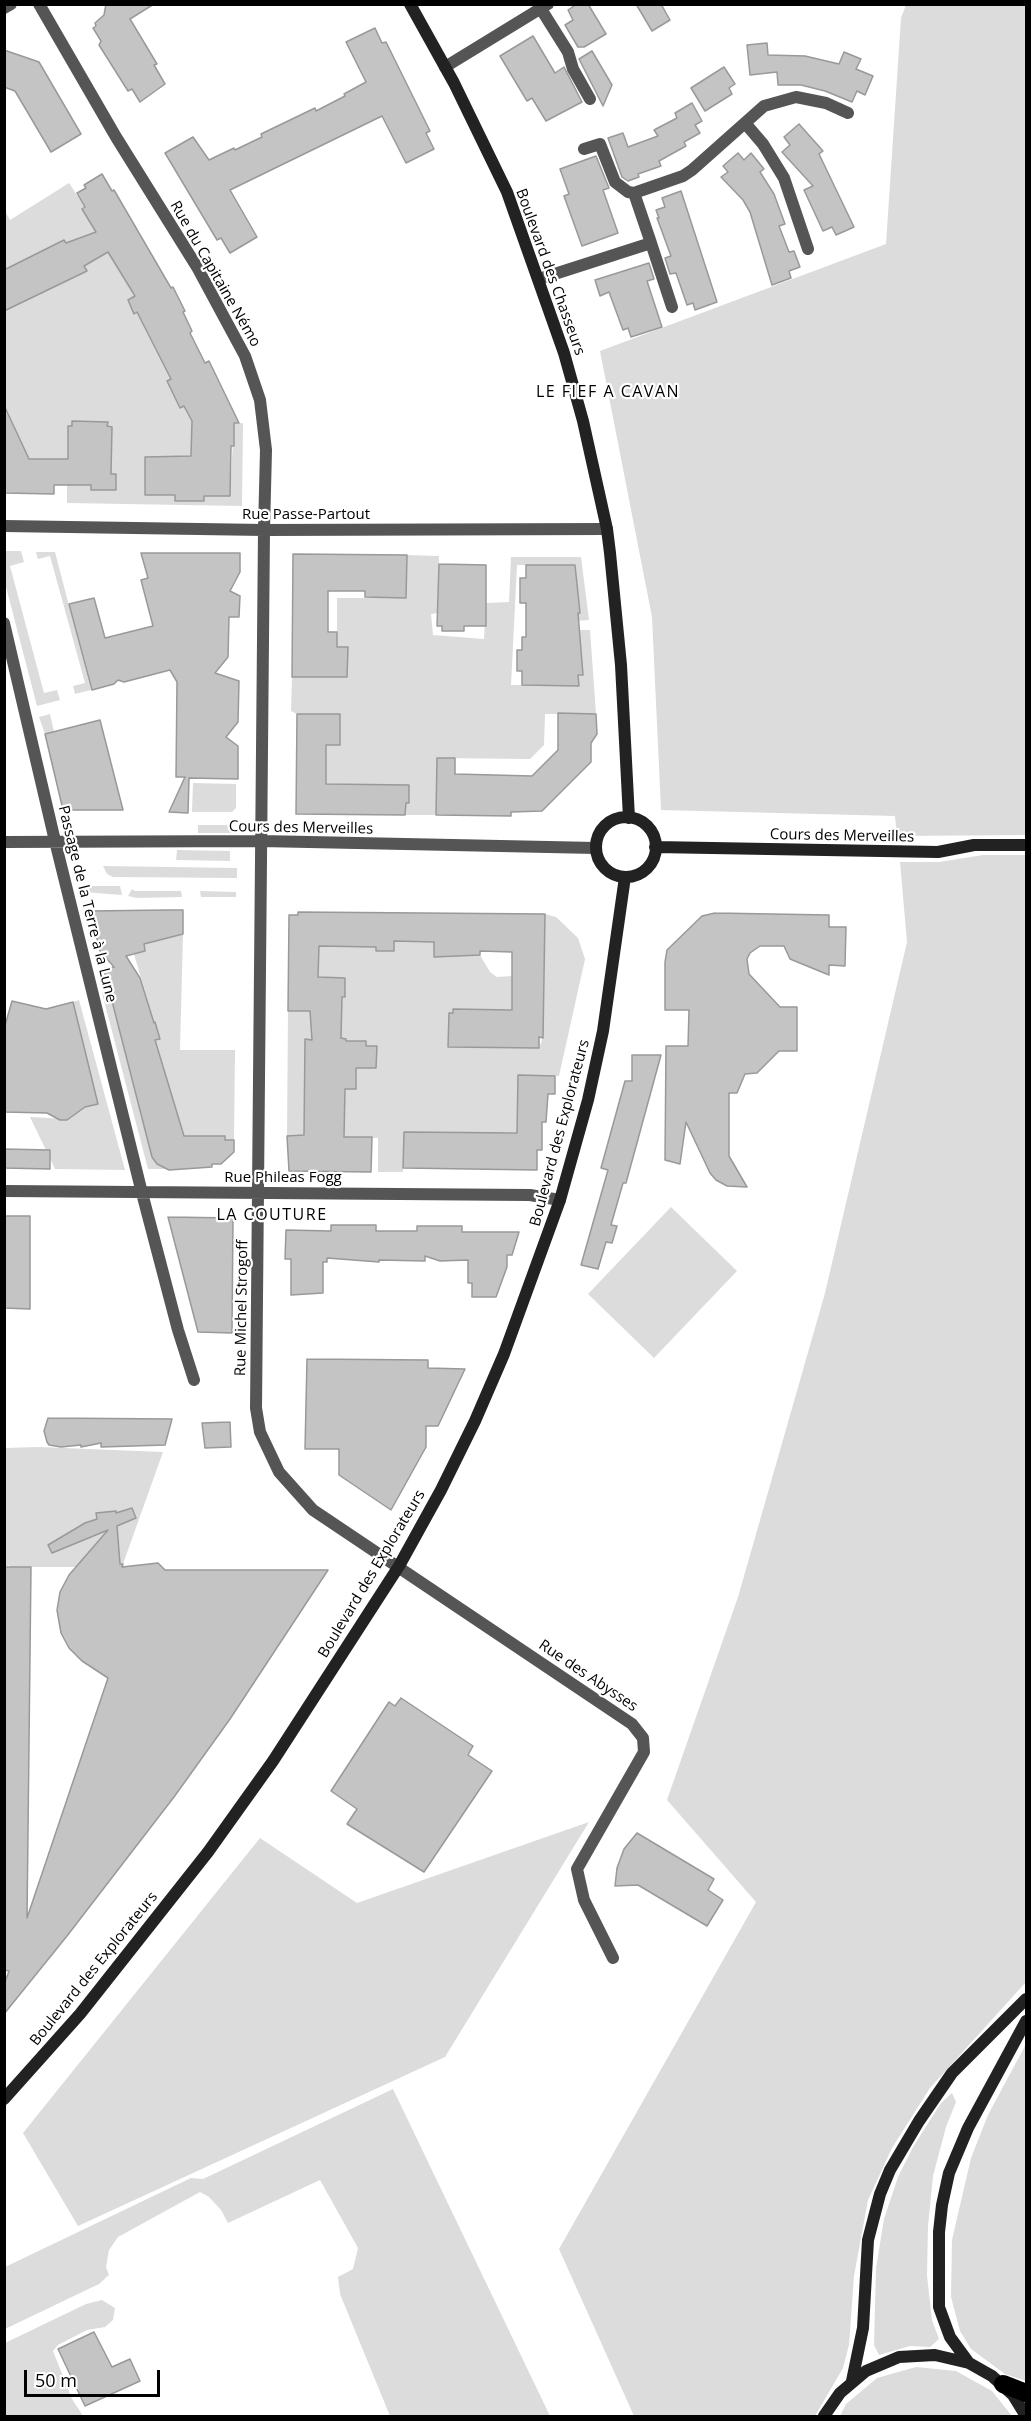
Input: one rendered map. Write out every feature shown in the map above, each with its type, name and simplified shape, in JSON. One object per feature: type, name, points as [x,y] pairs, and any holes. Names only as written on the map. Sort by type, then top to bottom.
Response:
[{"type":"highway","points":[[1003,2384],[1026,2392]]},
{"type":"street","points":[[4,8],[11,4]]},
{"type":"street","name":"Rue du Capitaine Némo","points":[[39,4],[110,127],[197,267],[245,356],[260,400],[266,450],[261,841]]},
{"type":"street","name":"Boulevard des Chasseurs","points":[[410,4],[445,67],[507,192],[564,353],[584,421],[607,529],[621,665],[628,818]]},
{"type":"street","points":[[445,67],[545,7],[568,52],[573,69],[590,99]]},
{"type":"street","points":[[584,149],[600,144],[615,182],[628,192],[634,193],[683,176],[764,106],[796,97],[826,103],[848,112]]},
{"type":"street","points":[[745,123],[764,144],[784,178],[808,249]]},
{"type":"street","points":[[634,193],[672,307]]},
{"type":"street","points":[[539,279],[651,243]]},
{"type":"street","name":"Rue Passe-Partout","points":[[4,526],[264,530],[607,529]]},
{"type":"street","name":"Passage de la Terre à la Lune","points":[[4,623],[55,841],[142,1192],[178,1330],[194,1380]]},
{"type":"street","points":[[628,818],[641,822],[649,829],[656,848],[648,867],[638,875],[626,877],[607,871],[599,860],[596,848],[597,840],[605,827],[614,820],[628,818]]},
{"type":"street","name":"Cours des Merveilles","points":[[4,842],[261,841],[596,848]]},
{"type":"street","name":"Rue Michel Strogoff","points":[[261,841],[256,1382],[256,1408],[260,1432],[271,1457],[287,1483],[299,1497],[324,1519],[399,1566]]},
{"type":"street","name":"Cours des Merveilles","points":[[656,848],[938,852],[974,845],[1026,845]]},
{"type":"street","name":"Boulevard des Explorateurs","points":[[4,2099],[80,2014],[207,1852],[273,1761],[399,1566],[441,1490],[475,1421],[520,1314],[560,1200],[588,1100],[603,1031],[626,877]]},
{"type":"street","name":"Rue Phileas Fogg","points":[[4,1191],[530,1195],[560,1200]]},
{"type":"street","name":"Rue des Abysses","points":[[399,1566],[632,1724],[643,1737],[644,1752],[577,1869],[584,1900],[614,1958]]},
{"type":"street","points":[[852,2381],[863,2328],[868,2240],[880,2194],[890,2170],[947,2080],[1026,1999]]},
{"type":"street","points":[[969,2363],[950,2337],[939,2307],[939,2232],[942,2205],[949,2173],[968,2128],[1026,2021]]},
{"type":"street","points":[[824,2416],[852,2381],[882,2363],[917,2355],[952,2357],[969,2363],[1003,2384],[1026,2416]]},
{"type":"shaded area","points":[[906,5],[1026,5],[1026,835],[897,836],[895,816],[661,810],[652,617],[600,351],[886,244],[901,18]]},
{"type":"shaded area","points":[[69,183],[85,207],[82,209],[96,232],[83,240],[66,243],[64,241],[5,270],[5,211],[10,220]]},
{"type":"shaded area","points":[[108,252],[135,296],[128,301],[134,313],[137,312],[192,421],[191,456],[145,457],[145,495],[230,496],[234,424],[243,423],[242,506],[67,503],[67,485],[91,485],[92,490],[116,490],[116,474],[111,474],[112,427],[107,426],[107,422],[72,426],[68,459],[29,459],[5,405],[4,311],[86,271],[84,265]]},
{"type":"shaded area","points":[[5,551],[21,551],[24,562],[10,566],[44,693],[57,690],[60,700],[37,706],[5,583]]},
{"type":"shaded area","points":[[36,552],[55,552],[91,690],[75,694],[73,686],[85,683],[50,556],[38,559]]},
{"type":"shaded area","points":[[407,555],[439,556],[438,613],[431,614],[433,635],[484,639],[486,603],[509,602],[511,557],[581,557],[589,620],[574,621],[573,613],[580,613],[575,566],[517,565],[511,685],[578,685],[578,675],[583,674],[580,638],[571,630],[590,630],[596,714],[545,714],[544,745],[530,759],[437,758],[436,815],[405,815],[406,803],[409,803],[408,785],[326,784],[326,745],[340,745],[340,714],[297,714],[291,711],[292,676],[347,677],[348,647],[337,647],[337,598],[406,598]]},
{"type":"shaded area","points":[[50,714],[54,732],[45,734],[39,717]]},
{"type":"shaded area","points":[[193,783],[236,784],[236,808],[232,812],[192,812]]},
{"type":"shaded area","points":[[198,825],[232,825],[232,833],[198,833]]},
{"type":"shaded area","points":[[177,850],[230,851],[230,861],[176,860]]},
{"type":"shaded area","points":[[983,855],[1026,855],[1026,1982],[930,2088],[892,2148],[868,2200],[854,2276],[849,2345],[843,2368],[815,2416],[634,2416],[559,2249],[756,1902],[667,1800],[738,1597],[825,1293],[907,942],[900,862],[939,862]]},
{"type":"shaded area","points":[[103,866],[237,868],[237,878],[113,877],[107,874]]},
{"type":"shaded area","points":[[81,886],[120,886],[122,895],[83,892]]},
{"type":"shaded area","points":[[132,889],[135,891],[181,891],[182,897],[137,898],[128,896]]},
{"type":"shaded area","points":[[200,891],[236,892],[236,897],[201,897]]},
{"type":"shaded area","points":[[408,913],[435,913],[434,956],[480,955],[490,972],[497,977],[512,976],[512,1009],[454,1009],[453,1013],[449,1013],[448,1046],[539,1048],[543,1037],[545,914],[556,917],[578,938],[585,959],[559,1076],[518,1075],[517,1132],[404,1132],[403,1172],[378,1172],[378,1138],[342,1137],[328,1113],[345,1113],[345,1089],[356,1089],[356,1068],[376,1068],[376,1046],[366,1046],[366,1041],[305,1040],[304,1135],[287,1136],[288,1011],[341,1011],[342,997],[318,977],[319,946],[376,944],[377,951],[394,951],[394,941],[407,941]]},
{"type":"shaded area","points":[[183,934],[180,1050],[235,1050],[234,1140],[225,1140],[225,1136],[180,1136],[155,1040],[154,1023],[134,954],[145,951],[144,944]]},
{"type":"shaded area","points":[[109,991],[152,1157],[157,1164],[167,1169],[148,1169],[102,993]]},
{"type":"shaded area","points":[[79,1000],[125,1170],[55,1169],[30,1117],[67,1119],[77,1017],[73,1002]]},
{"type":"shaded area","points":[[671,1207],[737,1271],[654,1358],[588,1294]]},
{"type":"shaded area","points":[[39,1447],[163,1452],[123,1564],[78,1565],[76,1567],[10,1567],[9,1565],[5,1567],[5,1448]]},
{"type":"shaded area","points":[[589,1822],[445,2057],[78,2226],[23,2133],[260,1838],[357,1903]]},
{"type":"shaded area","points":[[1026,2044],[1026,2381],[1005,2374],[971,2349],[960,2331],[951,2297],[952,2240],[971,2158],[988,2115]]},
{"type":"shaded area","points":[[393,2089],[550,2416],[390,2416],[340,2294],[338,2277],[353,2269],[358,2248],[320,2180],[228,2223],[221,2210],[209,2197],[200,2192],[118,2237],[109,2250],[106,2267],[109,2275],[99,2284],[5,2329],[5,2267],[191,2178],[203,2179]]},
{"type":"shaded area","points":[[952,2093],[956,2102],[946,2127],[933,2176],[928,2226],[927,2276],[932,2320],[939,2339],[930,2347],[910,2346],[879,2355],[874,2345],[876,2268],[884,2219],[898,2177],[913,2147],[941,2103]]},
{"type":"shaded area","points":[[102,2300],[115,2308],[113,2320],[105,2327],[87,2330],[58,2345],[53,2351],[72,2399],[83,2416],[5,2416],[5,2343],[86,2304]]},
{"type":"shaded area","points":[[916,2367],[956,2371],[992,2391],[1012,2416],[840,2416],[846,2404],[877,2378]]},
{"type":"building","points":[[106,4],[154,4],[130,19],[157,64],[154,65],[165,84],[140,102],[132,89],[128,91],[99,45],[101,41],[93,28],[104,15]]},
{"type":"building","points":[[577,4],[588,4],[606,34],[584,47],[578,47],[565,25],[573,20],[568,10]]},
{"type":"building","points":[[636,4],[661,4],[670,20],[652,31]]},
{"type":"building","points":[[375,28],[382,43],[386,42],[430,131],[426,133],[434,149],[406,163],[382,116],[230,190],[257,237],[230,253],[221,238],[217,240],[165,153],[193,137],[209,160],[234,148],[235,150],[262,137],[261,134],[345,96],[344,94],[366,82],[346,42]]},
{"type":"building","points":[[533,36],[555,73],[564,67],[582,102],[546,121],[532,98],[527,101],[500,56]]},
{"type":"building","points":[[767,43],[768,55],[805,56],[839,64],[844,52],[861,59],[856,69],[873,76],[865,95],[857,91],[852,102],[825,91],[801,85],[778,85],[777,72],[750,75],[747,45]]},
{"type":"building","points":[[4,50],[39,62],[81,134],[51,152],[15,91],[4,87]]},
{"type":"building","points":[[592,51],[612,85],[603,106],[579,59]]},
{"type":"building","points":[[724,67],[735,84],[729,88],[732,94],[705,111],[691,88]]},
{"type":"building","points":[[692,103],[702,121],[695,125],[700,133],[684,142],[686,146],[659,161],[661,166],[638,174],[639,177],[628,181],[622,177],[608,138],[623,133],[628,147],[658,136],[654,130],[677,118],[675,113]]},
{"type":"building","points":[[799,124],[823,151],[819,154],[854,227],[836,235],[832,227],[823,231],[804,190],[813,186],[782,152],[790,145],[784,137]]},
{"type":"building","points":[[738,153],[744,160],[751,153],[764,169],[760,172],[774,194],[785,224],[779,226],[789,252],[794,251],[800,267],[789,271],[791,278],[772,285],[750,212],[743,200],[721,177],[728,172],[723,166]]},
{"type":"building","points":[[596,156],[609,188],[603,190],[618,233],[582,246],[564,196],[569,194],[560,169]]},
{"type":"building","points":[[102,174],[112,191],[114,190],[171,288],[173,287],[185,311],[183,312],[192,331],[190,333],[205,363],[209,361],[239,423],[234,423],[234,446],[231,446],[230,496],[204,496],[204,501],[175,501],[175,495],[145,495],[145,457],[191,456],[192,421],[184,406],[180,408],[167,381],[171,379],[137,312],[134,314],[128,300],[135,296],[108,252],[84,266],[87,271],[4,311],[4,270],[64,240],[66,243],[96,232],[82,209],[85,207],[77,193],[86,188],[84,185]]},
{"type":"building","points":[[681,191],[717,302],[695,310],[693,303],[687,305],[676,273],[670,274],[665,258],[671,256],[656,210],[665,207],[662,198]]},
{"type":"building","points":[[649,263],[654,279],[647,281],[662,327],[631,337],[628,328],[623,330],[609,292],[600,296],[595,280]]},
{"type":"building","points":[[4,405],[29,459],[68,459],[68,426],[72,426],[72,421],[108,422],[107,426],[112,427],[111,474],[116,474],[116,490],[91,490],[91,485],[54,485],[54,494],[4,493]]},
{"type":"building","points":[[141,553],[240,553],[240,572],[230,591],[240,596],[239,617],[229,617],[228,657],[215,673],[239,681],[238,722],[226,737],[238,746],[238,779],[189,778],[188,813],[169,812],[185,777],[176,777],[177,682],[170,670],[124,682],[118,680],[114,684],[92,690],[69,604],[94,598],[105,638],[153,626],[141,580],[148,578]]},
{"type":"building","points":[[293,554],[407,555],[406,598],[365,597],[365,591],[328,591],[328,632],[337,632],[337,647],[348,647],[347,677],[292,677]]},
{"type":"building","points":[[439,564],[486,565],[486,626],[464,626],[464,631],[442,631],[442,626],[437,626]]},
{"type":"building","points":[[526,565],[575,565],[583,675],[578,675],[579,686],[522,685],[522,671],[517,671],[517,650],[522,650],[522,637],[526,637],[526,603],[520,603],[520,578],[526,578]]},
{"type":"building","points":[[558,713],[596,714],[597,734],[591,743],[591,762],[542,811],[511,812],[511,816],[436,815],[437,758],[455,758],[455,774],[532,776],[558,750]]},
{"type":"building","points":[[297,714],[340,714],[340,745],[326,745],[326,784],[409,785],[409,803],[406,803],[405,815],[296,814]]},
{"type":"building","points":[[100,720],[123,810],[63,810],[45,734]]},
{"type":"building","points":[[183,910],[183,934],[144,944],[145,951],[126,956],[140,978],[155,1022],[160,1039],[155,1040],[184,1136],[225,1136],[225,1140],[234,1140],[234,1152],[221,1164],[212,1164],[212,1167],[169,1170],[157,1164],[152,1157],[104,970],[114,967],[100,951],[90,911]]},
{"type":"building","points":[[298,912],[545,914],[543,1038],[539,1037],[539,1048],[448,1047],[449,1013],[453,1013],[453,1009],[512,1010],[512,952],[480,951],[480,955],[434,957],[434,942],[394,941],[394,951],[376,951],[376,947],[319,946],[318,977],[345,978],[341,1038],[346,1041],[366,1041],[366,1046],[377,1046],[376,1068],[356,1068],[356,1089],[345,1089],[344,1137],[372,1137],[371,1172],[289,1171],[287,1136],[304,1135],[305,1039],[312,1040],[310,1011],[288,1011],[289,915],[298,915]]},
{"type":"building","points":[[715,913],[829,915],[829,927],[846,927],[845,966],[829,965],[829,975],[790,959],[784,946],[760,946],[750,953],[747,959],[749,974],[780,1007],[797,1007],[797,1051],[779,1051],[757,1073],[745,1074],[737,1093],[729,1093],[729,1156],[747,1187],[727,1186],[716,1180],[710,1173],[686,1122],[680,1164],[665,1160],[666,1046],[688,1046],[689,1010],[665,1010],[667,950],[702,916]]},
{"type":"building","points":[[12,1001],[46,1009],[73,1002],[98,1104],[85,1107],[67,1120],[60,1120],[47,1113],[4,1112],[4,1029]]},
{"type":"building","points":[[632,1055],[661,1055],[626,1183],[623,1183],[611,1225],[617,1226],[612,1243],[606,1242],[598,1269],[581,1265],[608,1170],[601,1168],[625,1081],[632,1081]]},
{"type":"building","points":[[518,1075],[555,1076],[555,1094],[548,1094],[546,1122],[542,1122],[542,1150],[537,1150],[537,1170],[403,1168],[404,1132],[517,1133]]},
{"type":"building","points":[[4,1149],[50,1150],[50,1169],[4,1168]]},
{"type":"building","points":[[4,1216],[30,1216],[30,1309],[4,1308]]},
{"type":"building","points":[[168,1217],[233,1218],[232,1333],[198,1332]]},
{"type":"building","points":[[331,1225],[376,1225],[376,1231],[417,1231],[417,1226],[462,1226],[462,1232],[519,1232],[512,1255],[507,1255],[507,1267],[496,1297],[472,1297],[472,1283],[468,1283],[468,1260],[440,1261],[425,1256],[425,1261],[379,1260],[379,1262],[327,1258],[327,1262],[323,1262],[323,1293],[291,1295],[291,1259],[285,1259],[286,1230],[331,1231]]},
{"type":"building","points":[[307,1359],[428,1360],[428,1368],[465,1369],[438,1426],[426,1426],[426,1447],[391,1510],[339,1475],[339,1449],[305,1449]]},
{"type":"building","points":[[48,1418],[172,1419],[165,1445],[101,1447],[101,1443],[81,1447],[81,1445],[61,1447],[49,1445],[47,1442],[44,1431]]},
{"type":"building","points":[[230,1422],[231,1447],[205,1448],[202,1423]]},
{"type":"building","points":[[132,1508],[136,1518],[117,1526],[122,1567],[158,1563],[165,1570],[328,1570],[230,1719],[174,1797],[4,2014],[4,1985],[9,1971],[4,1970],[4,1567],[31,1567],[27,1918],[108,1678],[82,1661],[69,1648],[61,1633],[57,1610],[60,1592],[69,1575],[108,1530],[52,1553],[48,1545],[85,1523],[97,1519],[96,1513],[116,1511],[116,1513]]},
{"type":"building","points":[[401,1698],[473,1746],[468,1755],[492,1771],[424,1872],[347,1824],[357,1809],[331,1791],[389,1702],[395,1706]]},
{"type":"building","points":[[637,1833],[714,1879],[708,1890],[723,1900],[707,1926],[638,1885],[615,1886],[617,1868],[624,1849]]},
{"type":"building","points":[[94,2332],[112,2367],[130,2359],[140,2381],[85,2406],[58,2349]]},
{"type":"district","name":"LE FIEF A CAVAN","points":[[608,392]]},
{"type":"district","name":"LA COUTURE","points":[[272,1215]]}]
